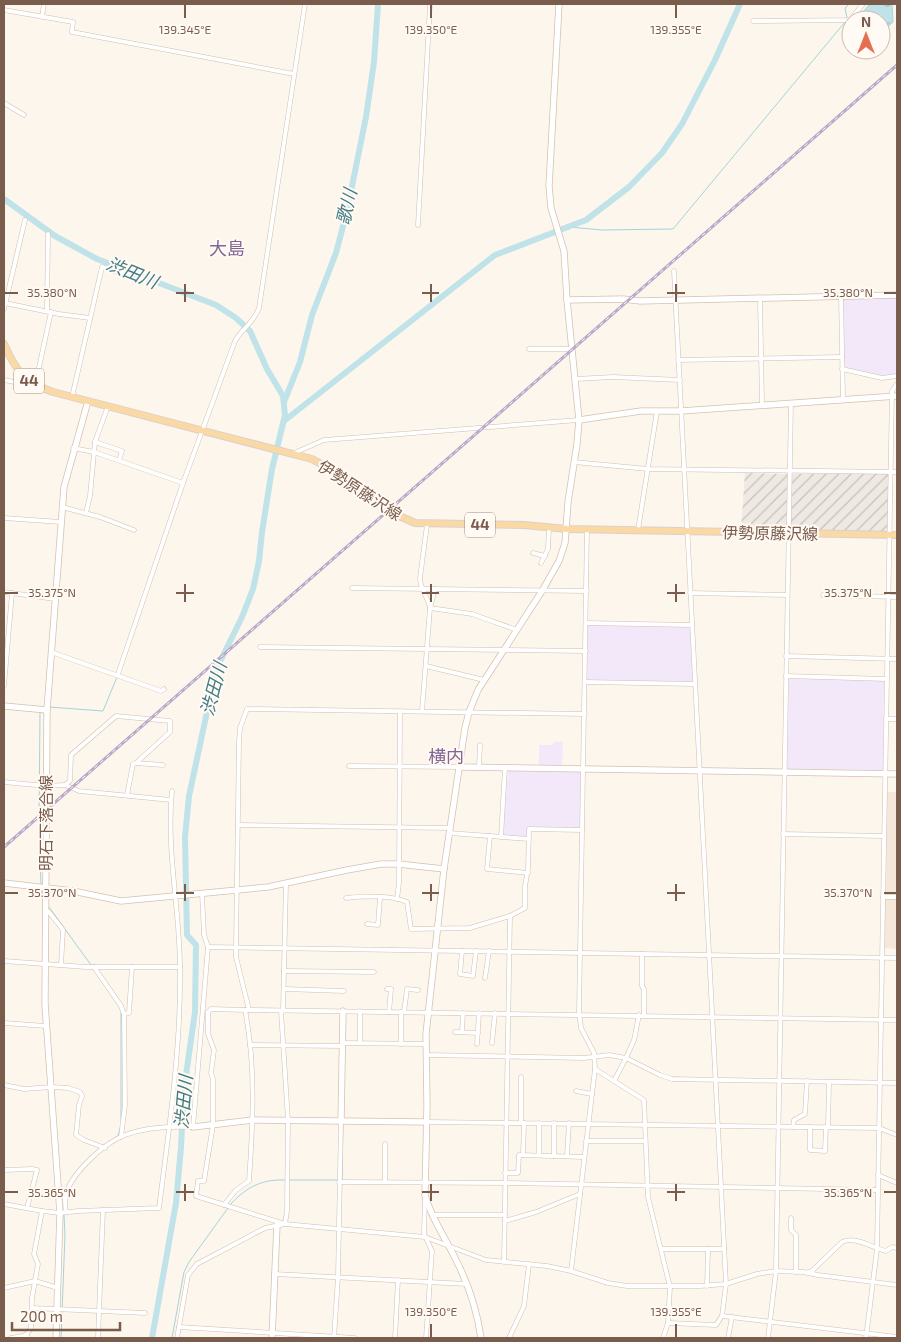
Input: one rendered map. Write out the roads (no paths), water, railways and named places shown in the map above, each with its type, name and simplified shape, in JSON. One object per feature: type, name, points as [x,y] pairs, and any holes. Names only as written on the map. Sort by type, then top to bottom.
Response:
[{"type":"main road","name":"44","points":[[4,344],[21,373],[35,386]]},
{"type":"main road","name":"伊勢原藤沢線","points":[[35,386],[312,459],[324,465],[403,519],[415,523],[503,524],[567,529],[687,532],[897,535]]},
{"type":"street","points":[[42,17],[44,4]]},
{"type":"street","points":[[118,674],[165,541],[183,483],[235,341],[240,331],[252,323],[259,308],[305,4]]},
{"type":"street","points":[[418,225],[430,4]]},
{"type":"street","points":[[426,1338],[432,1251],[424,1234],[427,1122],[426,1044],[444,869],[459,767],[469,712],[478,690],[542,591],[563,550],[579,420],[566,300],[564,250],[551,208],[549,186],[559,4]]},
{"type":"street","points":[[753,21],[850,20],[864,4]]},
{"type":"street","points":[[4,10],[73,22],[72,32],[294,74]]},
{"type":"street","points":[[4,103],[24,115]]},
{"type":"street","points":[[4,309],[25,220]]},
{"type":"street","points":[[4,380],[35,386],[49,312],[48,234]]},
{"type":"street","points":[[72,397],[102,267],[123,272]]},
{"type":"street","points":[[668,1323],[716,1325],[722,1316],[726,1284],[714,1016],[674,271]]},
{"type":"street","points":[[566,300],[897,295]]},
{"type":"street","points":[[841,296],[843,399]]},
{"type":"street","points":[[760,298],[762,405]]},
{"type":"street","points":[[5,302],[49,312],[90,318]]},
{"type":"street","points":[[529,349],[572,349]]},
{"type":"street","points":[[678,360],[842,357]]},
{"type":"street","points":[[842,369],[882,378],[897,376]]},
{"type":"street","points":[[575,380],[612,377],[680,380]]},
{"type":"street","points":[[867,1336],[876,1249],[883,958],[889,535],[895,396],[892,391],[897,384]]},
{"type":"street","points":[[292,454],[324,440],[579,420],[642,412],[895,396]]},
{"type":"street","name":"明石下落合線","points":[[56,1338],[60,1310],[58,1288],[63,1213],[46,1026],[46,911],[43,888],[47,710],[65,479],[88,400]]},
{"type":"street","points":[[768,1338],[776,1271],[790,403]]},
{"type":"street","points":[[86,513],[90,496],[95,442],[108,406]]},
{"type":"street","points":[[638,530],[658,411]]},
{"type":"street","points":[[95,442],[122,451],[119,460]]},
{"type":"street","points":[[74,448],[119,460],[183,483]]},
{"type":"street","points":[[574,462],[648,469],[897,472]]},
{"type":"street","points":[[62,507],[86,513],[134,530]]},
{"type":"street","points":[[4,518],[61,522]]},
{"type":"street","points":[[427,524],[420,578],[430,608]]},
{"type":"street","points":[[541,563],[548,549],[550,528]]},
{"type":"street","points":[[570,1271],[595,1069],[595,1056],[581,1028],[579,1014],[587,529]]},
{"type":"street","points":[[533,553],[545,556]]},
{"type":"street","points":[[352,588],[587,591]]},
{"type":"street","points":[[422,711],[430,608],[435,589]]},
{"type":"street","points":[[4,592],[55,598]]},
{"type":"street","points":[[4,686],[12,593]]},
{"type":"street","points":[[690,593],[787,595]]},
{"type":"street","points":[[822,595],[888,596],[897,598]]},
{"type":"street","points":[[430,608],[472,614],[517,630]]},
{"type":"street","points":[[586,624],[692,625]]},
{"type":"street","points":[[260,647],[586,652]]},
{"type":"street","points":[[51,652],[118,674],[161,691],[164,689]]},
{"type":"street","points":[[786,656],[897,659]]},
{"type":"street","points":[[426,666],[484,680]]},
{"type":"street","points":[[786,676],[887,679]]},
{"type":"street","points":[[585,682],[695,684]]},
{"type":"street","points":[[4,706],[47,710]]},
{"type":"street","points":[[224,1205],[236,1190],[249,1180],[253,1120],[254,1098],[247,1010],[236,957],[240,728],[248,709],[585,714]]},
{"type":"street","points":[[397,899],[399,882],[400,711]]},
{"type":"street","points":[[65,785],[70,781],[71,756],[116,716],[170,721],[170,732],[136,763],[132,764],[127,795]]},
{"type":"street","points":[[886,719],[897,719]]},
{"type":"street","points":[[479,768],[480,745]]},
{"type":"street","points":[[136,763],[163,765]]},
{"type":"street","points":[[349,766],[897,774]]},
{"type":"street","points":[[501,837],[505,768]]},
{"type":"street","points":[[4,782],[46,786],[65,785],[79,791],[171,800]]},
{"type":"street","points":[[4,1204],[63,1213],[159,1208],[180,1017],[180,967],[175,896],[172,791]]},
{"type":"street","points":[[238,825],[398,827],[450,830],[529,839]]},
{"type":"street","points":[[346,898],[363,896],[397,899],[407,902],[411,929],[470,928],[510,916],[525,908],[529,829],[582,830]]},
{"type":"street","points":[[783,834],[884,836]]},
{"type":"street","points":[[490,836],[487,868],[528,873]]},
{"type":"street","points":[[4,883],[73,891],[121,901],[286,884],[381,864],[444,869]]},
{"type":"street","points":[[285,1224],[287,1211],[288,1120],[282,1011],[286,884]]},
{"type":"street","points":[[193,1127],[208,947],[204,935],[201,893]]},
{"type":"street","points":[[883,897],[897,897]]},
{"type":"street","points":[[367,924],[378,925],[380,898]]},
{"type":"street","points":[[46,911],[49,912],[63,930],[61,965]]},
{"type":"street","points":[[504,1262],[510,916]]},
{"type":"street","points":[[208,947],[897,958]]},
{"type":"street","points":[[462,951],[460,974],[473,976],[476,951]]},
{"type":"street","points":[[485,978],[489,952]]},
{"type":"street","points":[[614,1081],[634,1040],[642,1015],[644,989],[642,986],[642,954]]},
{"type":"street","points":[[4,961],[94,967],[180,967]]},
{"type":"street","points":[[94,967],[121,1006],[124,1014],[124,1105],[121,1137]]},
{"type":"street","points":[[124,1014],[129,1013],[132,967]]},
{"type":"street","points":[[284,971],[374,972]]},
{"type":"street","points":[[284,989],[344,991]]},
{"type":"street","points":[[387,989],[391,989],[389,1012]]},
{"type":"street","points":[[400,1044],[403,1012],[408,989],[418,990]]},
{"type":"street","points":[[897,1020],[211,1009],[208,1012],[208,1034],[214,1050],[211,1073],[213,1080],[213,1125],[204,1181],[198,1181],[196,1196],[285,1224],[425,1237],[486,1260],[548,1266],[608,1283],[627,1286],[707,1286],[726,1284],[756,1274],[776,1271],[812,1271],[842,1242],[847,1240],[859,1241],[876,1249],[886,1251],[892,1247],[897,1248]]},
{"type":"street","points":[[334,1338],[338,1277],[343,1011]]},
{"type":"street","points":[[360,1011],[360,1043]]},
{"type":"street","points":[[462,1032],[463,1013]]},
{"type":"street","points":[[477,1044],[479,1013]]},
{"type":"street","points":[[492,1043],[495,1013]]},
{"type":"street","points":[[4,1022],[46,1026]]},
{"type":"street","points":[[455,1032],[478,1033]]},
{"type":"street","points":[[250,1045],[426,1044]]},
{"type":"street","points":[[426,1055],[616,1056],[626,1058],[660,1076],[672,1079],[897,1083]]},
{"type":"street","points":[[595,1069],[644,1100],[648,1197],[670,1287],[668,1323],[662,1338]]},
{"type":"street","points":[[521,1077],[523,1155]]},
{"type":"street","points":[[793,1126],[794,1120],[805,1114],[807,1081]]},
{"type":"street","points":[[810,1127],[810,1150],[825,1150],[829,1082]]},
{"type":"street","points":[[4,1085],[24,1089],[68,1088],[80,1092],[82,1096],[79,1105],[76,1135],[104,1147]]},
{"type":"street","points":[[576,1091],[592,1094]]},
{"type":"street","points":[[63,1213],[65,1199],[72,1183],[89,1159],[104,1147],[126,1134],[169,1126],[193,1127],[253,1120],[569,1123],[879,1128],[897,1134]]},
{"type":"street","points":[[539,1123],[539,1155]]},
{"type":"street","points":[[554,1123],[554,1156]]},
{"type":"street","points":[[567,1156],[569,1123]]},
{"type":"street","points":[[586,1141],[645,1141]]},
{"type":"street","points":[[385,1144],[385,1182]]},
{"type":"street","points":[[505,1173],[518,1173],[519,1155],[584,1157]]},
{"type":"street","points":[[4,1170],[37,1170],[27,1208]]},
{"type":"street","points":[[878,1175],[897,1183]]},
{"type":"street","points":[[339,1182],[877,1190]]},
{"type":"street","points":[[504,1220],[536,1212],[580,1194]]},
{"type":"street","points":[[425,1195],[432,1215],[467,1284],[481,1338]]},
{"type":"street","points":[[98,1338],[103,1210]]},
{"type":"street","points":[[11,1338],[28,1336],[31,1328],[38,1264],[34,1254],[42,1211]]},
{"type":"street","points":[[432,1215],[505,1215]]},
{"type":"street","points":[[791,1218],[791,1230],[796,1236],[796,1272]]},
{"type":"street","points":[[178,1338],[188,1276],[192,1269],[197,1264],[265,1228],[285,1224]]},
{"type":"street","points":[[272,1336],[277,1225]]},
{"type":"street","points":[[661,1249],[724,1249]]},
{"type":"street","points":[[707,1286],[708,1249]]},
{"type":"street","points":[[509,1338],[524,1306],[529,1264]]},
{"type":"street","points":[[805,1272],[897,1285]]},
{"type":"street","points":[[274,1274],[467,1284]]},
{"type":"street","points":[[395,1338],[398,1280]]},
{"type":"street","points":[[4,1288],[35,1282],[58,1288]]},
{"type":"street","points":[[32,1308],[145,1313]]},
{"type":"street","points":[[722,1316],[867,1336],[897,1337]]},
{"type":"street","points":[[728,1338],[732,1317]]},
{"type":"street","points":[[179,1328],[272,1336],[355,1338]]},
{"type":"water","points":[[870,4],[892,4],[893,22],[891,24],[891,10],[865,10]]},
{"type":"waterway","name":"歌川","points":[[284,402],[300,362],[312,315],[336,253],[347,211],[366,117],[374,62],[378,4]]},
{"type":"waterway","points":[[284,421],[495,255],[586,220],[629,187],[662,153],[682,124],[715,60],[740,4]]},
{"type":"waterway","points":[[845,10],[849,4]]},
{"type":"waterway","points":[[569,227],[602,230],[673,229],[841,27]]},
{"type":"waterway","name":"渋田川","points":[[4,199],[55,236],[97,259],[216,305],[236,318],[250,331],[267,369],[283,396],[285,415],[272,469],[259,561],[253,589],[242,617],[216,670],[189,796],[185,837],[187,935],[196,945],[195,1012],[184,1089],[176,1203],[152,1338]]},
{"type":"waterway","points":[[49,707],[103,711],[117,677]]},
{"type":"waterway","points":[[40,712],[39,824],[41,885]]},
{"type":"waterway","points":[[41,889],[43,897]]},
{"type":"waterway","points":[[49,907],[91,965]]},
{"type":"waterway","points":[[121,1013],[121,1119]]},
{"type":"waterway","points":[[342,1180],[343,1122]]},
{"type":"waterway","points":[[116,1137],[121,1125]]},
{"type":"waterway","points":[[82,1166],[91,1156]]},
{"type":"waterway","points":[[230,1205],[242,1193],[255,1185],[269,1181],[285,1180]]},
{"type":"waterway","points":[[289,1180],[338,1180]]},
{"type":"waterway","points":[[172,1338],[184,1272],[189,1262],[228,1208]]},
{"type":"waterway","points":[[61,1338],[64,1215]]},
{"type":"railway","points":[[4,847],[897,65]]},
{"type":"district","name":"大島","points":[[227,249]]},
{"type":"district","name":"横内","points":[[446,757]]}]
